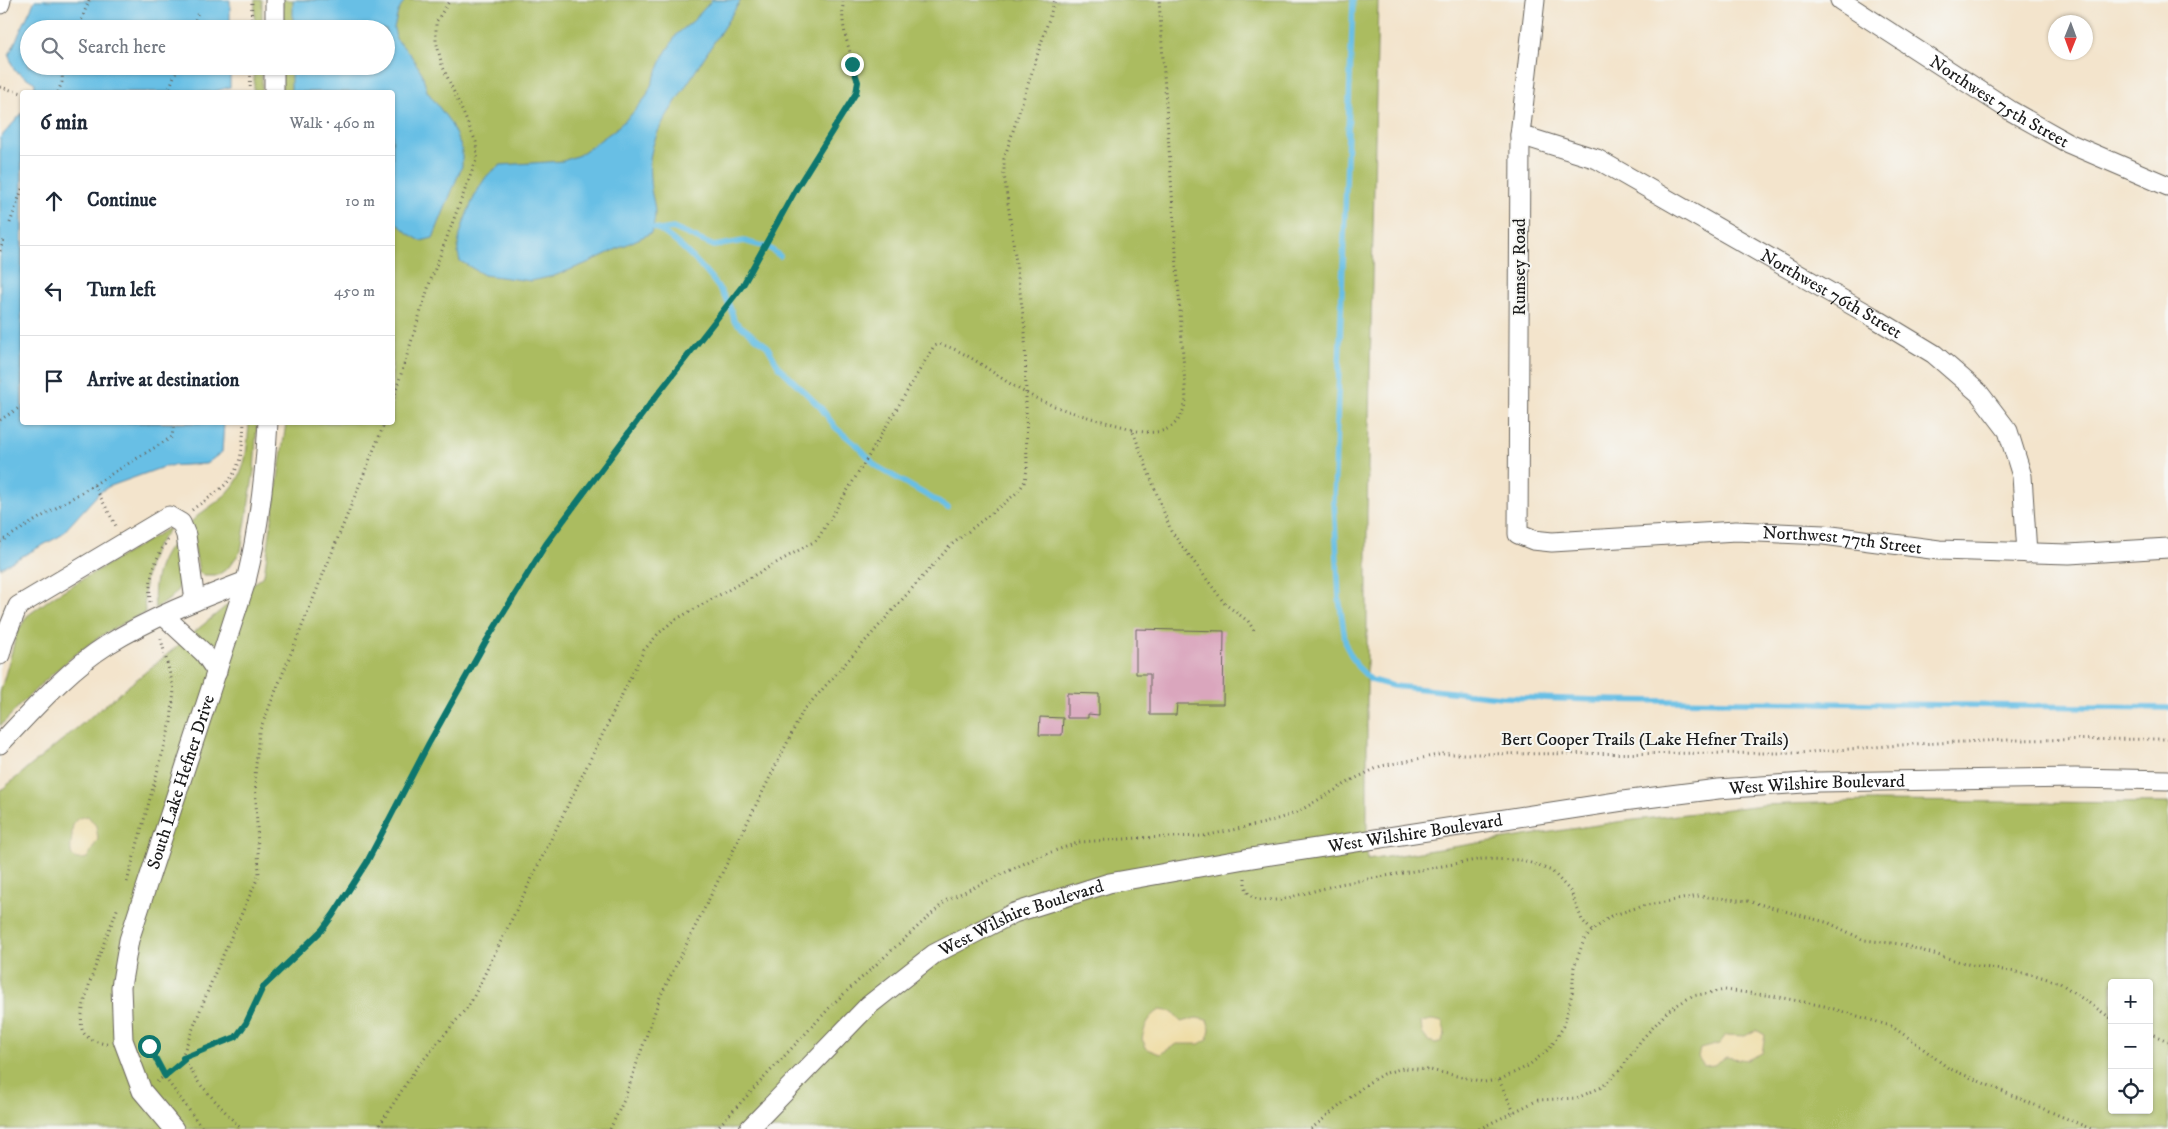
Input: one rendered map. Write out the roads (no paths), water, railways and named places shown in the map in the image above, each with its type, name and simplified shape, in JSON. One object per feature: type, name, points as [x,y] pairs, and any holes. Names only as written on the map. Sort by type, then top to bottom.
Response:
[{"type":"street","points":[[0,4],[1,0]]},
{"type":"street","points":[[275,0],[275,20]]},
{"type":"street","name":"Rumsey Road","points":[[1518,534],[1520,135],[1535,0]]},
{"type":"street","name":"Northwest 75th Street","points":[[1840,0],[2011,111],[2068,143],[2168,186]]},
{"type":"street","points":[[274,75],[274,90]]},
{"type":"street","name":"Northwest 76th Street","points":[[1520,135],[1597,159],[1934,354],[1979,393],[2008,431],[2022,476],[2027,553]]},
{"type":"street","name":"South Lake Hefner Drive","points":[[174,1129],[142,1091],[123,1040],[122,987],[129,940],[246,581],[261,500],[268,425]]},
{"type":"street","points":[[0,655],[18,606],[169,516],[181,522],[186,535],[195,601]]},
{"type":"street","name":"Northwest 77th Street","points":[[1518,534],[1533,540],[1552,542],[1736,531],[1824,534],[1939,550],[2069,554],[2168,548]]},
{"type":"street","points":[[0,744],[45,697],[87,659],[157,611],[195,601],[246,581]]},
{"type":"street","points":[[157,611],[204,653],[217,672]]},
{"type":"street","name":"West Wilshire Boulevard","points":[[749,1129],[868,1006],[934,954],[1014,913],[1108,883],[1623,801],[1718,789],[1818,782],[2076,778],[2168,780]]},
{"type":"water","points":[[35,0],[230,0],[230,20],[26,20]]},
{"type":"water","points":[[293,0],[405,0],[398,12],[395,24],[395,20],[293,20]]},
{"type":"water","points":[[712,0],[741,0],[664,120],[657,134],[652,148],[650,163],[655,211],[651,233],[585,264],[554,276],[531,281],[484,275],[460,261],[458,254],[459,238],[472,201],[488,175],[501,165],[563,161],[579,155],[613,131],[630,116],[646,97],[664,55],[677,34],[693,21]]},
{"type":"water","points":[[20,32],[20,74],[14,70],[9,55]]},
{"type":"water","points":[[395,34],[396,39],[410,54],[422,73],[427,91],[450,122],[462,149],[462,166],[433,238],[421,241],[409,234],[395,222],[395,90],[291,90],[291,75],[395,75]]},
{"type":"water","points":[[22,75],[230,75],[230,87],[220,90],[34,90],[35,83]]},
{"type":"water","points":[[20,115],[20,425],[224,425],[222,452],[206,464],[166,466],[108,487],[99,493],[60,536],[0,568],[0,138]]},
{"type":"waterway","points":[[1353,0],[1334,501],[1339,598],[1346,646],[1357,666],[1371,680],[1393,686],[1501,697],[2168,708]]},
{"type":"waterway","points":[[654,228],[660,230],[673,228],[714,246],[744,241],[769,248],[780,256]]},
{"type":"waterway","points":[[660,230],[682,247],[705,271],[731,309],[734,321],[767,346],[779,367],[821,408],[836,428],[859,447],[876,466],[947,507]]}]
